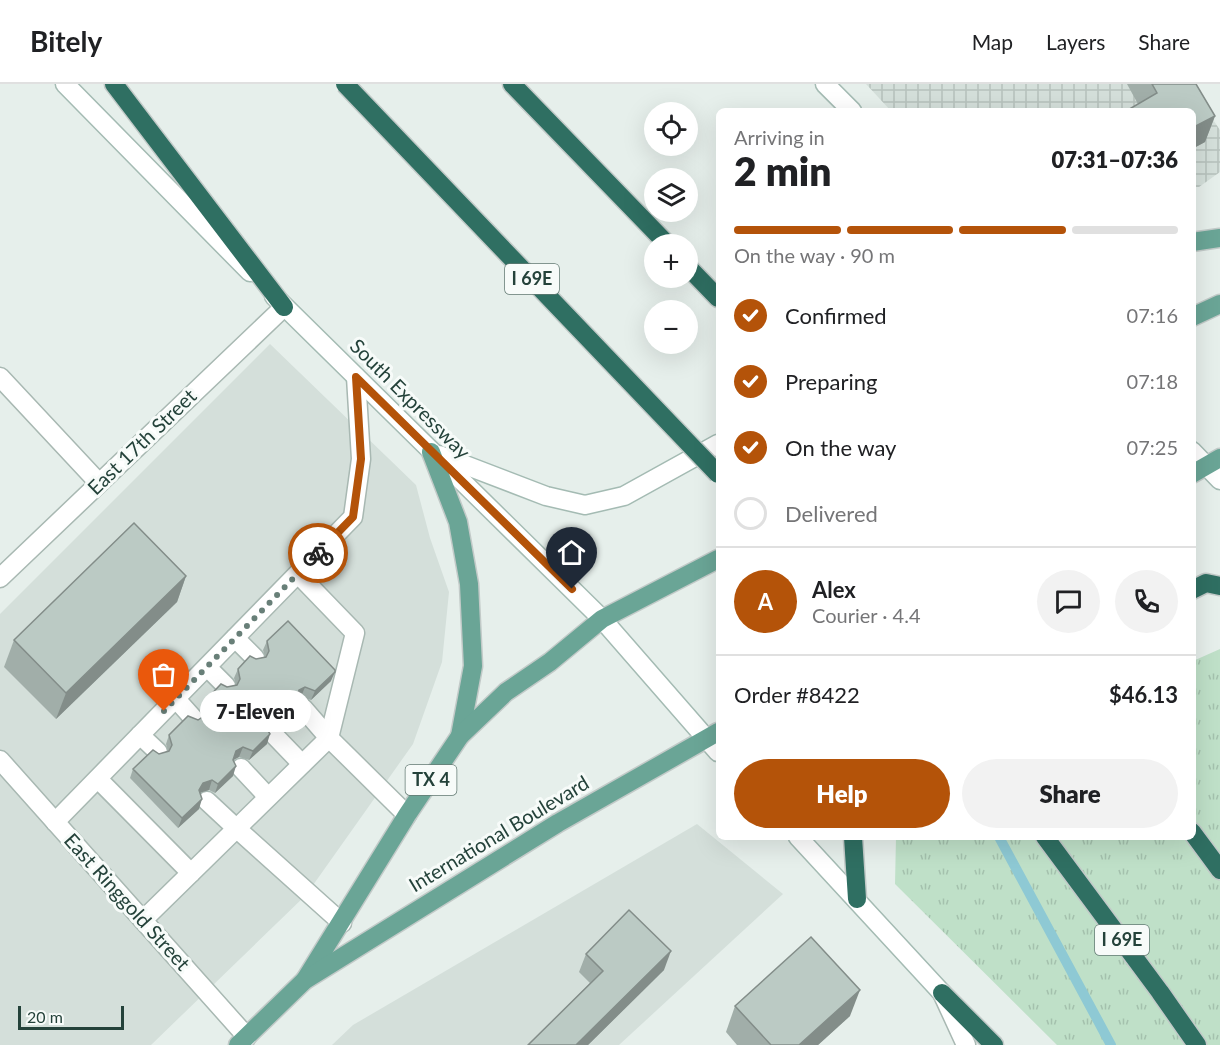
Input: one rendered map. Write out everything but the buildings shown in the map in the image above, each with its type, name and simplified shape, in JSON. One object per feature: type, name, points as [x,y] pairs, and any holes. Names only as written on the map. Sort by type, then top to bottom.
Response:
[{"type":"highway","points":[[114,84],[284,307]]},
{"type":"highway","name":"I 69E","points":[[345,84],[716,472]]},
{"type":"highway","points":[[513,84],[657,234]]},
{"type":"highway","points":[[698,277],[716,296]]},
{"type":"highway","points":[[1196,588],[1206,583],[1220,586]]},
{"type":"highway","points":[[1196,837],[1220,870]]},
{"type":"highway","points":[[853,840],[857,899]]},
{"type":"highway","name":"I 69E","points":[[1047,840],[1197,1045]]},
{"type":"highway","points":[[942,993],[994,1045]]},
{"type":"main road","name":"South Expressway","points":[[65,84],[284,307],[602,619],[712,735]]},
{"type":"main road","points":[[825,84],[849,108]]},
{"type":"main road","points":[[1196,241],[1220,238]]},
{"type":"main road","points":[[1196,315],[1220,304]]},
{"type":"main road","name":"East 17th Street","points":[[0,578],[284,307]]},
{"type":"main road","points":[[0,377],[99,483]]},
{"type":"main road","points":[[56,822],[353,517],[361,459],[356,377]]},
{"type":"main road","points":[[431,452],[546,496],[585,505],[624,496],[716,445]]},
{"type":"main road","points":[[431,452],[458,522],[470,584],[473,666],[460,736]]},
{"type":"main road","points":[[1196,455],[1220,480]]},
{"type":"main road","name":"International Boulevard","points":[[247,1042],[305,980],[407,815],[460,736],[506,692],[550,662],[602,619],[716,560]]},
{"type":"main road","points":[[143,920],[329,738],[355,633],[298,574]]},
{"type":"main road","points":[[235,638],[255,658]]},
{"type":"main road","points":[[207,667],[226,686]]},
{"type":"main road","points":[[176,699],[193,718]]},
{"type":"main road","points":[[303,708],[329,738],[407,815]]},
{"type":"main road","points":[[140,735],[158,752]]},
{"type":"main road","name":"International Boulevard","points":[[305,980],[558,823],[712,735]]},
{"type":"main road","points":[[275,736],[302,764]]},
{"type":"main road","name":"East Ringgold Street","points":[[0,759],[143,920],[247,1042]]},
{"type":"main road","points":[[241,768],[268,797]]},
{"type":"main road","points":[[98,779],[191,873]]},
{"type":"main road","points":[[207,801],[342,923]]},
{"type":"main road","points":[[801,840],[942,993],[966,1045]]},
{"type":"shaded area","points":[[866,84],[1189,84],[1220,130],[1220,172],[1196,187],[1196,108],[888,108]]},
{"type":"shaded area","points":[[270,344],[416,485],[430,538],[449,592],[442,662],[413,744],[306,895],[151,1045],[0,1045],[0,614]]},
{"type":"shaded area","points":[[697,824],[783,894],[619,1045],[332,1045],[353,1025]]},
{"type":"green space","points":[[1220,649],[1220,1045],[1057,1045],[895,884],[896,840],[1196,840],[1196,660]]},
{"type":"waterway","points":[[1001,840],[1111,1045]]},
{"type":"way so far","points":[[164,711],[318,553]]},
{"type":"place","name":"7-Eleven","points":[[164,711]]},
{"type":"route","points":[[318,553],[353,517],[361,459],[356,377],[572,589]]}]
